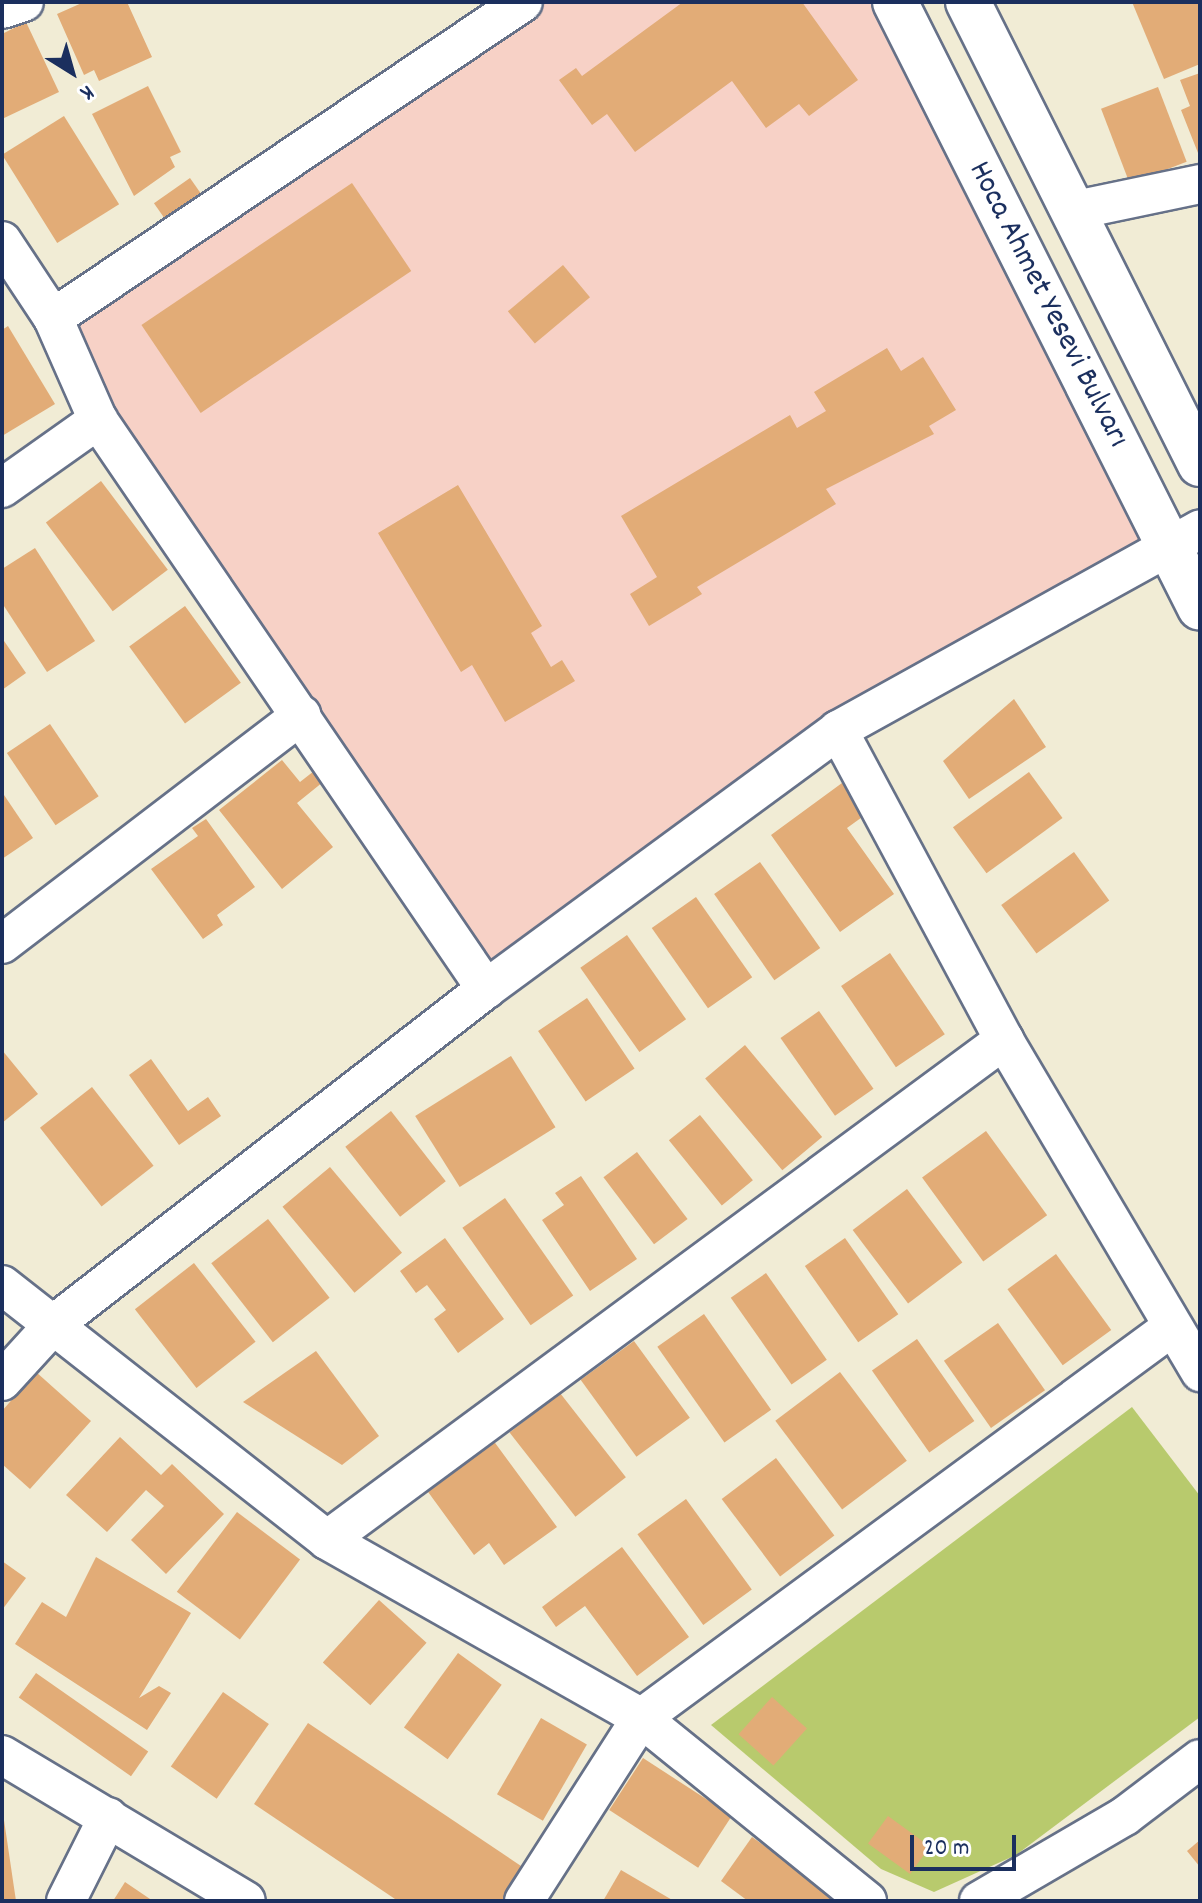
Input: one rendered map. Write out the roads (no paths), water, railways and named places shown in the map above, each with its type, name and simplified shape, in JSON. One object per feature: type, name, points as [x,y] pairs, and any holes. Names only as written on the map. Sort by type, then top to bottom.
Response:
[{"type":"main road","name":"Hoca Ahmet Yesevi Bulvarı","points":[[895,2],[1184,537],[1200,608]]},
{"type":"main road","name":"Hoca Ahmet Yesevi Bulvarı","points":[[968,2],[1200,464]]},
{"type":"street","points":[[2,9],[24,2]]},
{"type":"street","points":[[53,318],[521,3]]},
{"type":"street","points":[[1071,211],[1200,184]]},
{"type":"street","points":[[2,241],[53,318],[98,420],[486,989]]},
{"type":"street","points":[[2,488],[98,420]]},
{"type":"street","points":[[2,1381],[54,1324],[486,989],[838,730],[1184,537]]},
{"type":"street","points":[[2,944],[301,715]]},
{"type":"street","points":[[838,730],[1004,1040],[1200,1372]]},
{"type":"street","points":[[327,1540],[1004,1040]]},
{"type":"street","points":[[2,1285],[327,1540],[641,1718],[867,1901]]},
{"type":"street","points":[[524,1901],[641,1718],[1172,1327]]},
{"type":"street","points":[[2,1755],[246,1901]]},
{"type":"street","points":[[979,1901],[1125,1816],[1200,1759]]},
{"type":"street","points":[[66,1901],[108,1817]]}]
